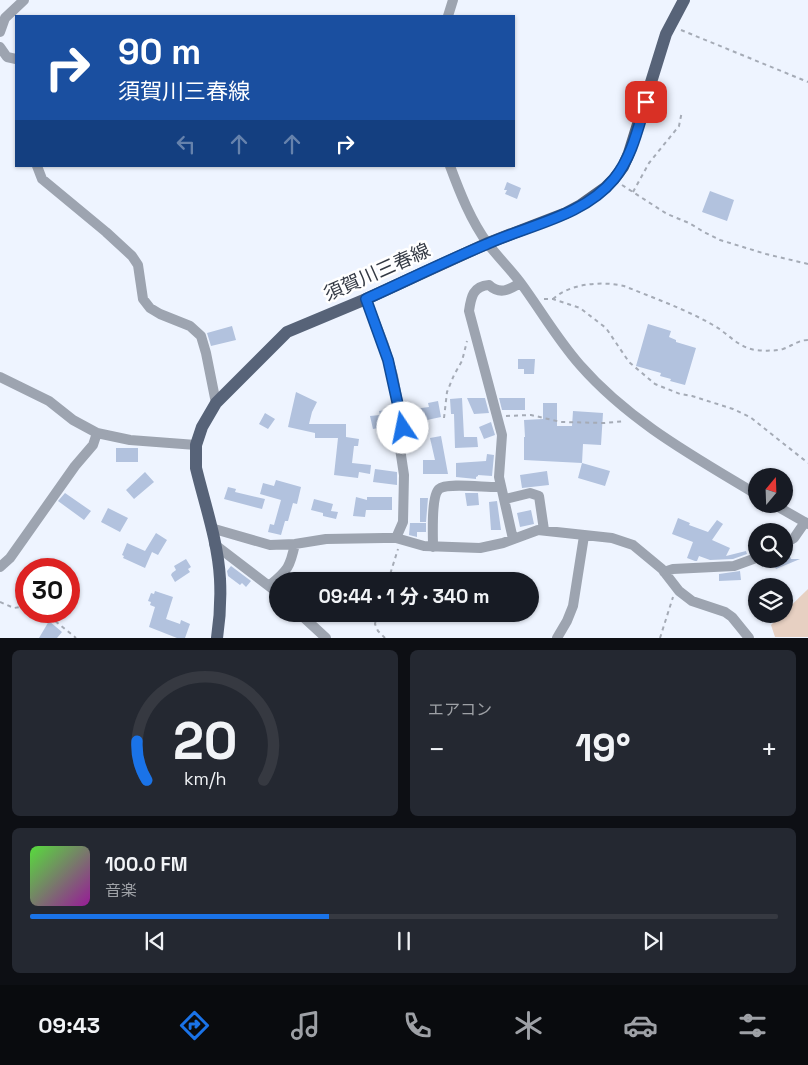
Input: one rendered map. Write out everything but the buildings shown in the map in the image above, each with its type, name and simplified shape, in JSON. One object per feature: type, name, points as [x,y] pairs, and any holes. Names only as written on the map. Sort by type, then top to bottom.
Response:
[{"type":"main road","name":"須賀川三春線","points":[[217,638],[221,605],[220,587],[211,528],[196,468],[196,445],[202,427],[216,403],[287,332],[366,299],[488,243],[574,209],[596,195],[614,179],[623,167],[669,26],[684,0]]},
{"type":"street","points":[[0,32],[5,18],[24,0]]},
{"type":"street","points":[[448,15],[452,0]]},
{"type":"street","points":[[0,47],[7,57],[15,59]]},
{"type":"street","points":[[37,167],[42,179],[69,200],[132,256],[138,265],[143,299],[150,308],[190,326],[201,336],[216,403]]},
{"type":"street","points":[[450,167],[473,221],[579,364],[609,395],[634,416],[676,446],[748,489]]},
{"type":"street","points":[[514,539],[499,477],[502,435],[474,335],[469,310],[472,293],[482,285],[489,285],[497,291],[501,291],[510,290],[520,283]]},
{"type":"street","points":[[366,299],[384,345],[392,376],[402,441],[404,522],[399,539]]},
{"type":"street","points":[[0,377],[49,401],[73,420],[97,433],[130,440],[196,445]]},
{"type":"street","points":[[0,567],[10,558],[75,466],[93,445],[97,433]]},
{"type":"street","points":[[433,546],[435,501],[438,489],[444,486],[501,487]]},
{"type":"street","points":[[505,499],[530,492],[539,496],[544,530]]},
{"type":"street","points":[[789,513],[806,523],[793,539]]},
{"type":"street","points":[[211,528],[233,533],[264,544],[277,545],[326,539],[399,539],[418,545],[480,548],[503,543],[538,530],[612,538],[629,543],[664,572],[676,588],[692,601],[732,616],[748,638]]},
{"type":"street","points":[[557,638],[567,621],[572,606],[584,536]]},
{"type":"street","points":[[214,544],[269,584]]},
{"type":"street","points":[[285,572],[295,544]]},
{"type":"street","points":[[664,572],[673,569],[734,566],[748,561]]},
{"type":"street","points":[[309,622],[326,638]]},
{"type":"path","points":[[669,26],[808,82]]},
{"type":"path","points":[[633,192],[650,163],[679,126],[682,112]]},
{"type":"path","points":[[614,179],[667,214],[689,223],[720,240],[808,264]]},
{"type":"path","points":[[553,299],[560,292],[574,288],[613,283],[697,316],[720,329],[732,340],[748,349],[782,349],[801,340],[808,340]]},
{"type":"path","points":[[532,300],[553,299],[580,308],[606,328],[629,362],[655,384],[680,394],[733,409],[750,417],[808,463]]},
{"type":"path","points":[[444,418],[450,384],[462,361],[469,338],[474,335]]},
{"type":"path","points":[[496,416],[531,415],[561,422],[605,423],[629,420],[634,416]]},
{"type":"path","points":[[390,572],[399,539]]},
{"type":"path","points":[[660,638],[676,588]]},
{"type":"path","points":[[0,602],[15,608]]},
{"type":"path","points":[[375,622],[378,631],[385,638]]},
{"type":"path","points":[[58,623],[76,638]]},
{"type":"shaded area","points":[[808,589],[808,637],[775,637],[771,625],[773,623],[793,623],[793,604]]},
{"type":"route","points":[[403,428],[384,345],[366,299],[488,243],[566,213],[596,195],[614,179],[623,167],[646,102]]}]
